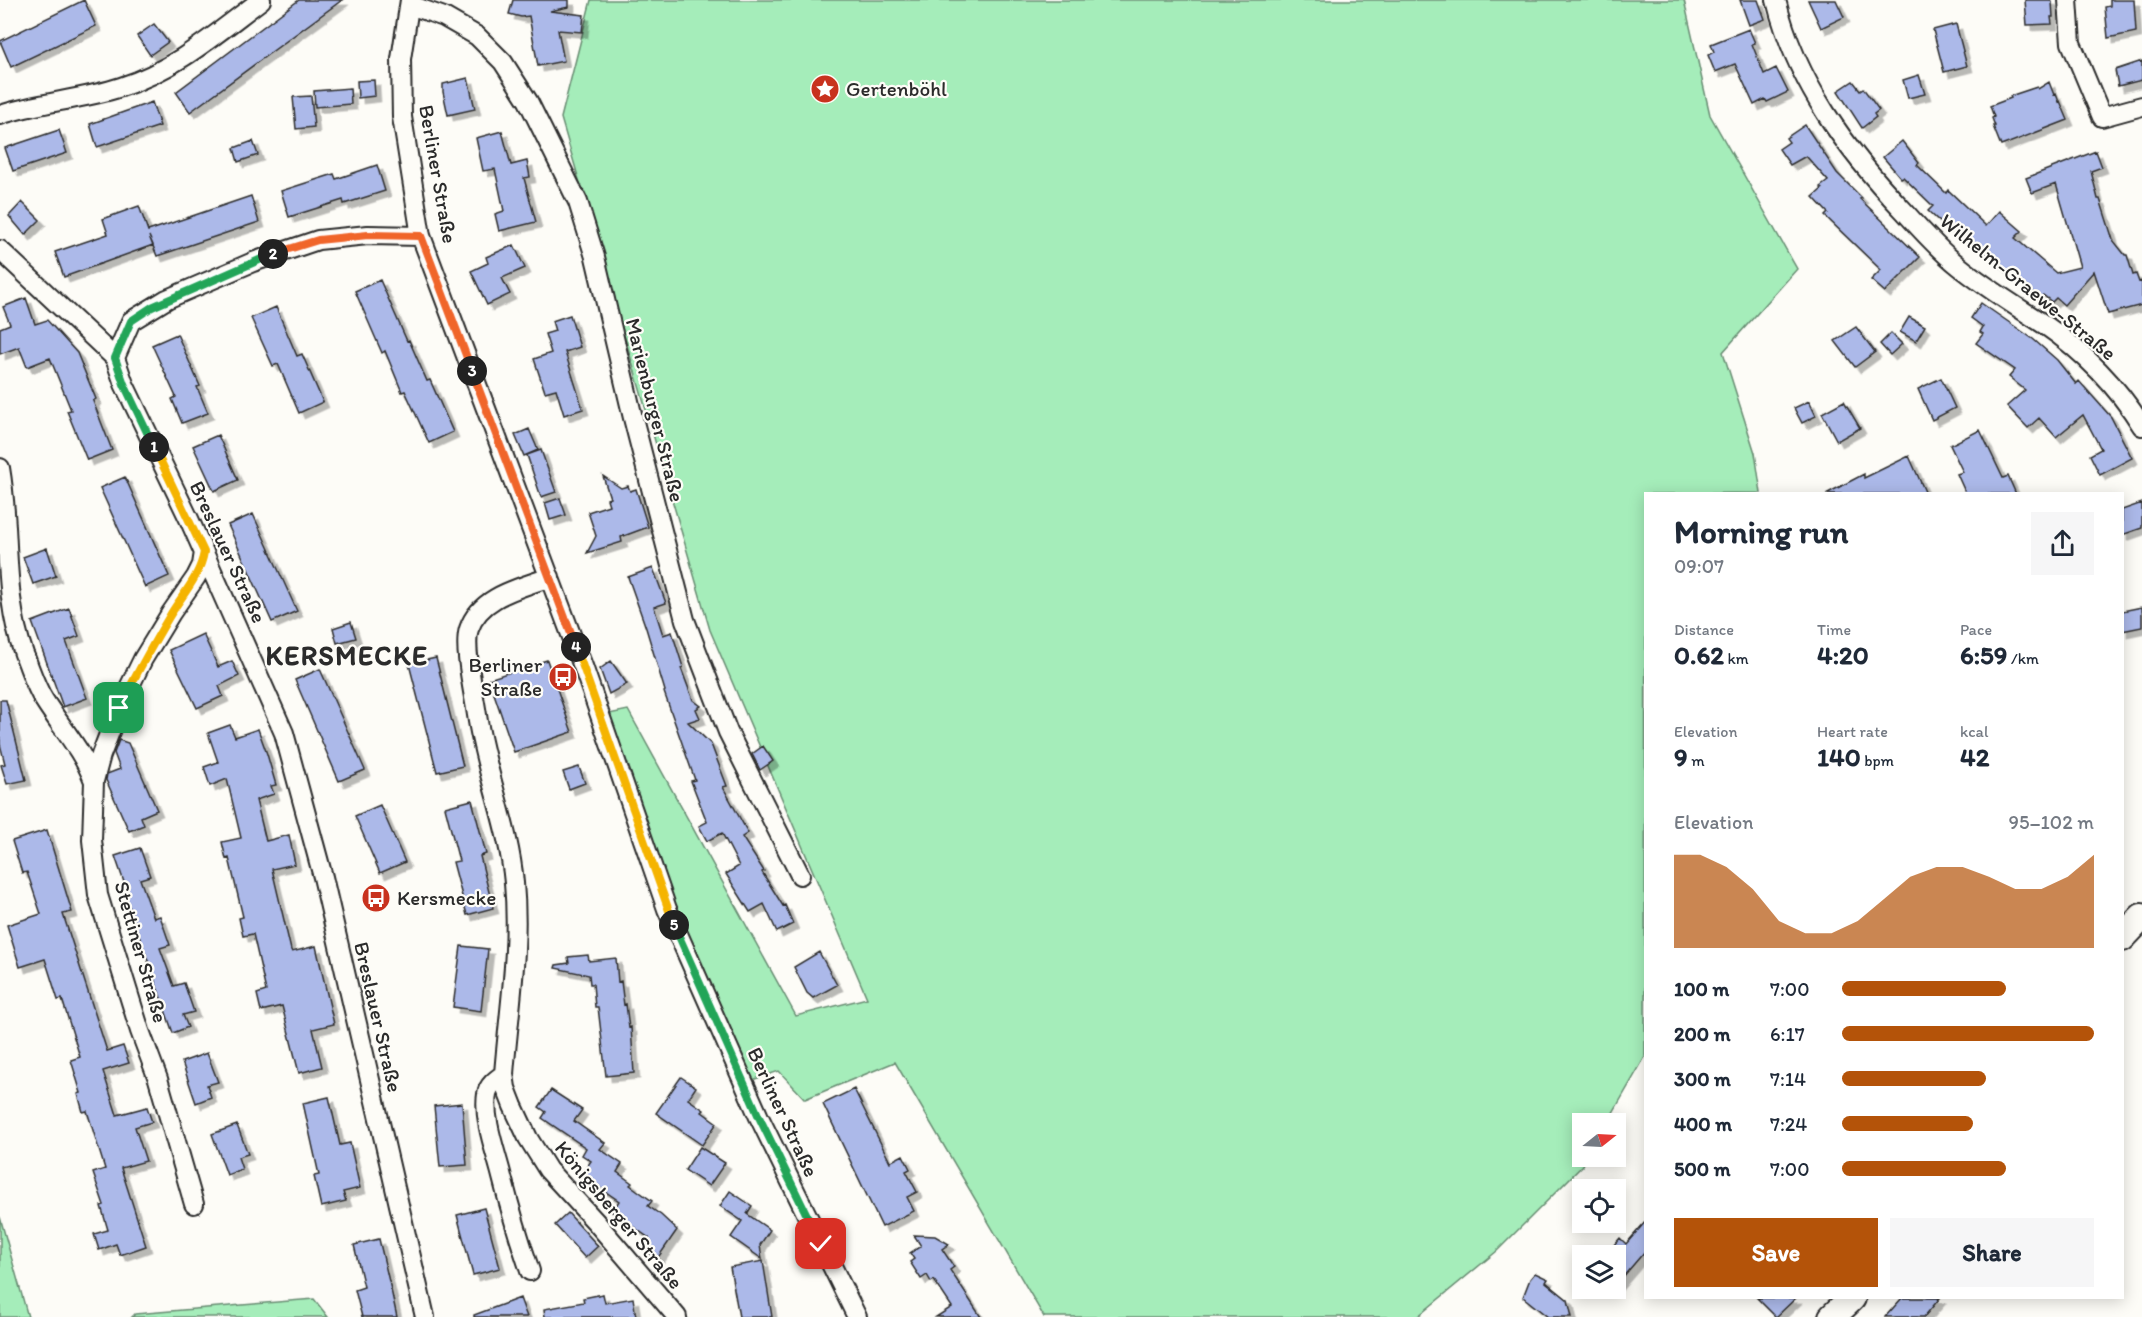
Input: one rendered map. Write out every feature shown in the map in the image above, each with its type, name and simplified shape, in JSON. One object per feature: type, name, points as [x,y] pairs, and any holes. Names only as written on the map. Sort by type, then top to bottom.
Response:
[{"type":"street","points":[[0,115],[67,102],[141,80],[212,39],[261,0]]},
{"type":"street","name":"Wilhelm-Graewe-Straße","points":[[1776,0],[1786,34],[1811,87],[1851,151],[1872,176],[1958,265],[2007,302],[2047,326],[2090,362],[2123,398],[2142,426]]},
{"type":"street","points":[[2068,0],[2071,43],[2102,117],[2142,106]]},
{"type":"street","name":"Berliner Straße","points":[[410,3],[400,59],[402,117],[421,236],[584,669],[667,909],[759,1117],[857,1317]]},
{"type":"street","name":"Marienburger Straße","points":[[410,3],[444,17],[477,36],[503,63],[528,102],[578,201],[595,257],[685,620],[728,732],[800,875]]},
{"type":"street","points":[[0,250],[115,358],[131,321],[167,299],[253,262],[318,240],[368,235],[421,236]]},
{"type":"street","name":"Breslauer Straße","points":[[115,358],[124,384],[204,552],[284,733],[323,877],[425,1317]]},
{"type":"street","points":[[0,468],[4,494],[10,598],[23,651],[42,698],[86,760],[94,781]]},
{"type":"street","name":"Stettiner Straße","points":[[194,1204],[158,1079],[140,1031],[98,896],[92,840],[94,781],[101,755],[119,708],[143,659],[196,577],[202,565],[204,552]]},
{"type":"street","name":"Königsberger Straße","points":[[550,577],[505,594],[485,605],[475,615],[468,631],[468,652],[481,743],[510,853],[514,884],[516,934],[504,1074],[506,1088],[528,1138],[548,1170],[677,1317]]},
{"type":"street","points":[[2124,936],[2142,917]]},
{"type":"street","points":[[504,1074],[493,1082],[486,1093],[488,1114],[492,1143],[511,1216],[530,1271]]},
{"type":"street","points":[[1832,1317],[1851,1299]]},
{"type":"green space","points":[[591,0],[1684,0],[1710,115],[1797,269],[1723,352],[1755,453],[1761,492],[1644,492],[1644,1059],[1613,1113],[1572,1113],[1572,1167],[1581,1167],[1497,1251],[1417,1317],[1044,1317],[895,1062],[805,1099],[779,1071],[749,1081],[671,906],[609,714],[628,710],[796,1016],[867,998],[710,630],[561,118]]},
{"type":"green space","points":[[0,1217],[28,1317],[0,1317]]},
{"type":"green space","points":[[314,1299],[328,1317],[132,1317],[135,1314]]},
{"type":"building","points":[[84,0],[96,26],[11,67],[0,41]]},
{"type":"building","points":[[299,0],[342,0],[190,112],[176,92]]},
{"type":"building","points":[[513,0],[569,0],[569,7],[550,11],[584,15],[582,32],[558,30],[564,61],[538,66],[529,16],[509,14]]},
{"type":"building","points":[[1740,0],[1758,0],[1765,19],[1749,25]]},
{"type":"building","points":[[1808,0],[1836,0],[1844,17],[1821,28]]},
{"type":"building","points":[[2025,0],[2050,0],[2052,2],[2052,24],[2027,25]]},
{"type":"building","points":[[2110,0],[2134,0],[2136,32],[2108,38],[2105,7],[2110,6]]},
{"type":"building","points":[[154,24],[168,42],[150,55],[137,36]]},
{"type":"building","points":[[1956,24],[1967,66],[1944,72],[1933,30]]},
{"type":"building","points":[[1749,29],[1755,43],[1752,44],[1764,74],[1776,68],[1788,92],[1767,102],[1765,99],[1754,105],[1735,64],[1715,72],[1708,55],[1714,52],[1711,44]]},
{"type":"building","points":[[2142,61],[2142,80],[2118,86],[2115,70]]},
{"type":"building","points":[[1919,75],[1925,94],[1908,98],[1903,80]]},
{"type":"building","points":[[468,78],[475,109],[448,115],[443,84]]},
{"type":"building","points":[[374,80],[375,96],[358,98],[357,81]]},
{"type":"building","points":[[1853,81],[1860,90],[1863,88],[1879,110],[1874,114],[1876,117],[1862,128],[1838,91]]},
{"type":"building","points":[[2049,82],[2068,120],[2001,146],[1993,126],[1995,126],[1992,118],[1994,117],[1990,106],[2011,98],[2010,96],[2037,87],[2038,89]]},
{"type":"building","points":[[350,88],[351,104],[315,107],[314,91]]},
{"type":"building","points":[[311,96],[314,127],[296,129],[293,97]]},
{"type":"building","points":[[152,102],[160,126],[97,147],[90,124]]},
{"type":"building","points":[[1805,125],[1837,173],[1862,198],[1860,199],[1920,257],[1885,292],[1871,280],[1881,270],[1825,216],[1828,213],[1813,197],[1828,181],[1806,156],[1790,165],[1779,149],[1789,142],[1786,138]]},
{"type":"building","points":[[59,130],[67,153],[13,171],[5,148]]},
{"type":"building","points":[[502,131],[511,165],[527,161],[530,177],[524,178],[536,222],[499,231],[495,214],[504,211],[495,169],[483,171],[476,138]]},
{"type":"building","points":[[253,141],[258,155],[238,162],[234,148]]},
{"type":"building","points":[[1902,141],[1919,163],[1917,165],[1946,193],[1948,190],[1986,226],[1999,211],[2022,231],[2015,238],[2056,273],[2080,267],[2056,184],[2032,193],[2026,178],[2096,151],[2102,167],[2091,171],[2098,199],[2100,199],[2113,240],[2127,255],[2133,275],[2136,274],[2139,282],[2142,281],[2142,305],[2108,314],[2094,271],[2064,305],[2056,298],[2052,302],[2043,295],[2041,298],[2001,267],[1957,229],[1957,226],[1951,232],[1928,211],[1933,206],[1903,177],[1901,178],[1883,157]]},
{"type":"building","points":[[377,165],[385,191],[344,204],[343,200],[289,217],[281,191],[334,174],[336,179]]},
{"type":"building","points":[[251,196],[259,222],[157,256],[153,245],[64,277],[55,252],[108,234],[103,219],[139,206],[148,231]]},
{"type":"building","points":[[22,202],[40,220],[25,235],[9,216]]},
{"type":"building","points":[[514,245],[525,268],[502,278],[510,294],[487,305],[471,271],[488,263],[486,257]]},
{"type":"building","points":[[380,280],[407,341],[409,340],[427,381],[430,380],[453,432],[429,443],[405,391],[402,392],[385,351],[382,353],[355,291]]},
{"type":"building","points":[[26,298],[35,324],[47,320],[77,353],[96,399],[93,401],[112,450],[87,460],[67,411],[71,410],[50,358],[27,367],[19,347],[0,354],[0,328],[10,324],[3,307]]},
{"type":"building","points":[[1981,303],[2033,339],[2057,360],[2076,384],[2079,381],[2111,417],[2132,458],[2100,475],[2090,455],[2101,449],[2083,415],[2056,437],[2039,418],[2028,428],[2007,406],[2025,390],[2009,377],[2015,370],[1976,343],[1983,334],[1980,332],[1983,327],[1971,318]]},
{"type":"building","points":[[276,307],[297,356],[302,354],[323,402],[299,413],[278,364],[273,366],[251,318]]},
{"type":"building","points":[[570,315],[580,347],[565,352],[583,409],[564,415],[556,389],[545,392],[534,359],[551,353],[545,334],[555,331],[552,321]]},
{"type":"building","points":[[1909,317],[1925,326],[1916,341],[1900,332]]},
{"type":"building","points":[[1856,327],[1875,352],[1855,367],[1835,341]]},
{"type":"building","points":[[1891,333],[1902,344],[1890,355],[1880,344]]},
{"type":"building","points":[[177,334],[200,386],[197,387],[208,413],[182,423],[172,399],[176,397],[152,345]]},
{"type":"building","points":[[1941,378],[1955,408],[1932,420],[1918,389]]},
{"type":"building","points":[[1809,401],[1816,416],[1802,423],[1794,408]]},
{"type":"building","points":[[1844,401],[1860,428],[1837,441],[1822,413]]},
{"type":"building","points":[[529,429],[538,450],[524,456],[515,435]]},
{"type":"building","points":[[1980,430],[2003,478],[2008,476],[2015,492],[1965,492],[1957,474],[1963,472],[1950,445]]},
{"type":"building","points":[[218,435],[238,480],[214,491],[193,446]]},
{"type":"building","points":[[541,450],[556,492],[541,497],[527,455]]},
{"type":"building","points":[[1909,456],[1925,492],[1830,492],[1864,474],[1864,478]]},
{"type":"building","points":[[603,476],[621,488],[628,486],[630,491],[636,489],[648,527],[621,537],[622,542],[587,553],[596,536],[588,512],[609,505],[607,499],[610,498]]},
{"type":"building","points":[[125,477],[169,576],[145,587],[100,488]]},
{"type":"building","points":[[560,498],[566,515],[550,520],[545,503]]},
{"type":"building","points":[[2142,503],[2142,528],[2124,534],[2124,509]]},
{"type":"building","points":[[253,514],[297,611],[272,622],[228,525]]},
{"type":"building","points":[[47,548],[56,576],[33,584],[23,557]]},
{"type":"building","points":[[653,568],[666,603],[654,607],[663,635],[672,632],[683,667],[681,668],[693,700],[701,706],[696,709],[700,718],[688,722],[711,744],[727,786],[723,787],[748,833],[742,837],[783,906],[785,905],[793,924],[777,932],[764,904],[750,912],[726,874],[739,866],[722,833],[707,841],[699,826],[707,822],[691,781],[695,780],[664,692],[646,628],[628,577]]},
{"type":"building","points":[[2142,607],[2142,627],[2124,631],[2124,611]]},
{"type":"building","points":[[69,608],[79,636],[66,641],[87,698],[63,707],[32,622]]},
{"type":"building","points":[[351,622],[356,638],[337,643],[333,628]]},
{"type":"building","points":[[203,634],[218,667],[232,661],[239,676],[219,686],[223,696],[197,708],[169,650]]},
{"type":"building","points":[[436,658],[463,766],[437,772],[409,664]]},
{"type":"building","points":[[547,660],[572,732],[514,752],[489,679]]},
{"type":"building","points":[[611,661],[627,684],[609,694],[600,669]]},
{"type":"building","points":[[320,669],[365,770],[339,781],[295,680]]},
{"type":"building","points":[[0,700],[6,700],[26,780],[7,784],[1,765],[5,764],[0,744]]},
{"type":"building","points":[[230,725],[235,737],[258,729],[267,754],[276,785],[271,786],[274,794],[256,800],[266,841],[289,835],[295,864],[272,869],[291,950],[292,952],[316,946],[334,1024],[313,1029],[322,1067],[299,1073],[282,1006],[261,1011],[257,994],[266,991],[253,934],[243,936],[239,918],[243,917],[229,858],[226,859],[222,842],[241,838],[227,779],[210,786],[204,767],[218,762],[208,733]]},
{"type":"building","points":[[119,740],[128,743],[157,810],[141,817],[144,825],[129,831],[106,780],[107,774],[120,769],[114,753]]},
{"type":"building","points":[[763,746],[773,761],[760,770],[752,754]]},
{"type":"building","points":[[579,767],[585,783],[569,789],[563,772]]},
{"type":"building","points":[[472,800],[486,854],[480,856],[493,908],[467,915],[453,862],[459,861],[445,807]]},
{"type":"building","points":[[380,805],[405,862],[380,873],[355,816]]},
{"type":"building","points":[[47,830],[72,912],[63,914],[107,1051],[123,1046],[129,1063],[103,1071],[117,1115],[147,1107],[152,1122],[135,1127],[146,1161],[121,1168],[146,1246],[120,1255],[116,1244],[99,1250],[94,1234],[108,1230],[101,1206],[104,1205],[93,1173],[105,1169],[87,1111],[83,1112],[78,1094],[81,1093],[71,1060],[80,1057],[62,999],[58,1000],[45,959],[20,967],[7,925],[41,914],[27,872],[22,873],[12,841]]},
{"type":"building","points":[[140,848],[150,876],[140,879],[154,918],[160,916],[170,945],[160,948],[174,986],[184,983],[194,1012],[183,1015],[188,1027],[173,1033],[123,889],[126,888],[115,856]]},
{"type":"building","points":[[461,946],[488,949],[481,1011],[453,1007]]},
{"type":"building","points":[[819,952],[837,985],[813,998],[807,993],[794,967]]},
{"type":"building","points":[[588,955],[589,961],[616,958],[618,982],[621,981],[629,1028],[631,1027],[634,1073],[606,1076],[598,1007],[595,1007],[593,984],[590,984],[589,975],[555,968],[556,965],[569,963],[568,957]]},
{"type":"building","points":[[207,1053],[218,1082],[207,1085],[211,1097],[196,1103],[182,1062]]},
{"type":"building","points":[[681,1077],[696,1087],[688,1099],[717,1123],[702,1145],[656,1113]]},
{"type":"building","points":[[854,1089],[890,1162],[903,1155],[910,1169],[906,1171],[917,1192],[907,1197],[914,1211],[882,1227],[823,1104]]},
{"type":"building","points":[[551,1090],[582,1110],[574,1121],[605,1143],[600,1149],[622,1164],[617,1172],[652,1201],[648,1206],[677,1230],[657,1259],[642,1248],[649,1238],[612,1212],[619,1201],[581,1175],[591,1161],[582,1155],[586,1148],[542,1118],[546,1112],[539,1107]]},
{"type":"building","points":[[329,1097],[340,1145],[350,1143],[360,1188],[343,1192],[346,1201],[321,1207],[314,1176],[319,1175],[303,1103]]},
{"type":"building","points":[[462,1103],[467,1165],[440,1167],[434,1106]]},
{"type":"building","points":[[237,1125],[248,1154],[238,1157],[242,1169],[227,1175],[212,1134]]},
{"type":"building","points":[[700,1147],[725,1163],[709,1186],[685,1170]]},
{"type":"building","points":[[730,1191],[752,1206],[747,1214],[770,1230],[760,1245],[762,1259],[731,1237],[742,1221],[720,1206]]},
{"type":"building","points":[[484,1208],[500,1268],[473,1275],[457,1215]]},
{"type":"building","points":[[568,1213],[598,1246],[585,1258],[555,1225]]},
{"type":"building","points":[[1644,1223],[1644,1252],[1626,1273],[1626,1245],[1614,1245],[1620,1238],[1626,1244]]},
{"type":"building","points":[[914,1235],[935,1236],[949,1244],[942,1249],[954,1267],[950,1270],[981,1317],[936,1317],[952,1307],[934,1280],[931,1282],[927,1275],[921,1279],[910,1262],[914,1259],[910,1253],[921,1246]]},
{"type":"building","points":[[379,1239],[397,1317],[362,1317],[355,1290],[364,1287],[354,1245]]},
{"type":"building","points":[[763,1261],[772,1317],[739,1317],[730,1267]]},
{"type":"building","points":[[1535,1273],[1548,1279],[1546,1282],[1568,1300],[1572,1317],[1548,1317],[1523,1297]]},
{"type":"building","points":[[603,1294],[605,1303],[633,1298],[636,1317],[545,1317],[544,1309],[584,1302],[583,1298]]},
{"type":"building","points":[[520,1298],[527,1317],[474,1317],[474,1315]]},
{"type":"building","points":[[1758,1299],[1795,1299],[1776,1317]]},
{"type":"building","points":[[1901,1299],[1939,1299],[1924,1317],[1885,1317]]},
{"type":"place","name":"Gertenböhl","points":[[825,89]]},
{"type":"place","name":"Berliner Straße","points":[[563,677]]},
{"type":"place","name":"Kersmecke","points":[[376,898]]},
{"type":"district","name":"KERSMECKE","points":[[347,656]]},
{"type":"route","points":[[119,708],[143,659],[196,577],[202,565],[204,552],[124,384],[115,358],[131,321],[167,299],[272,254],[318,240],[368,235],[421,236],[584,669],[667,909],[759,1117],[821,1244]]}]
